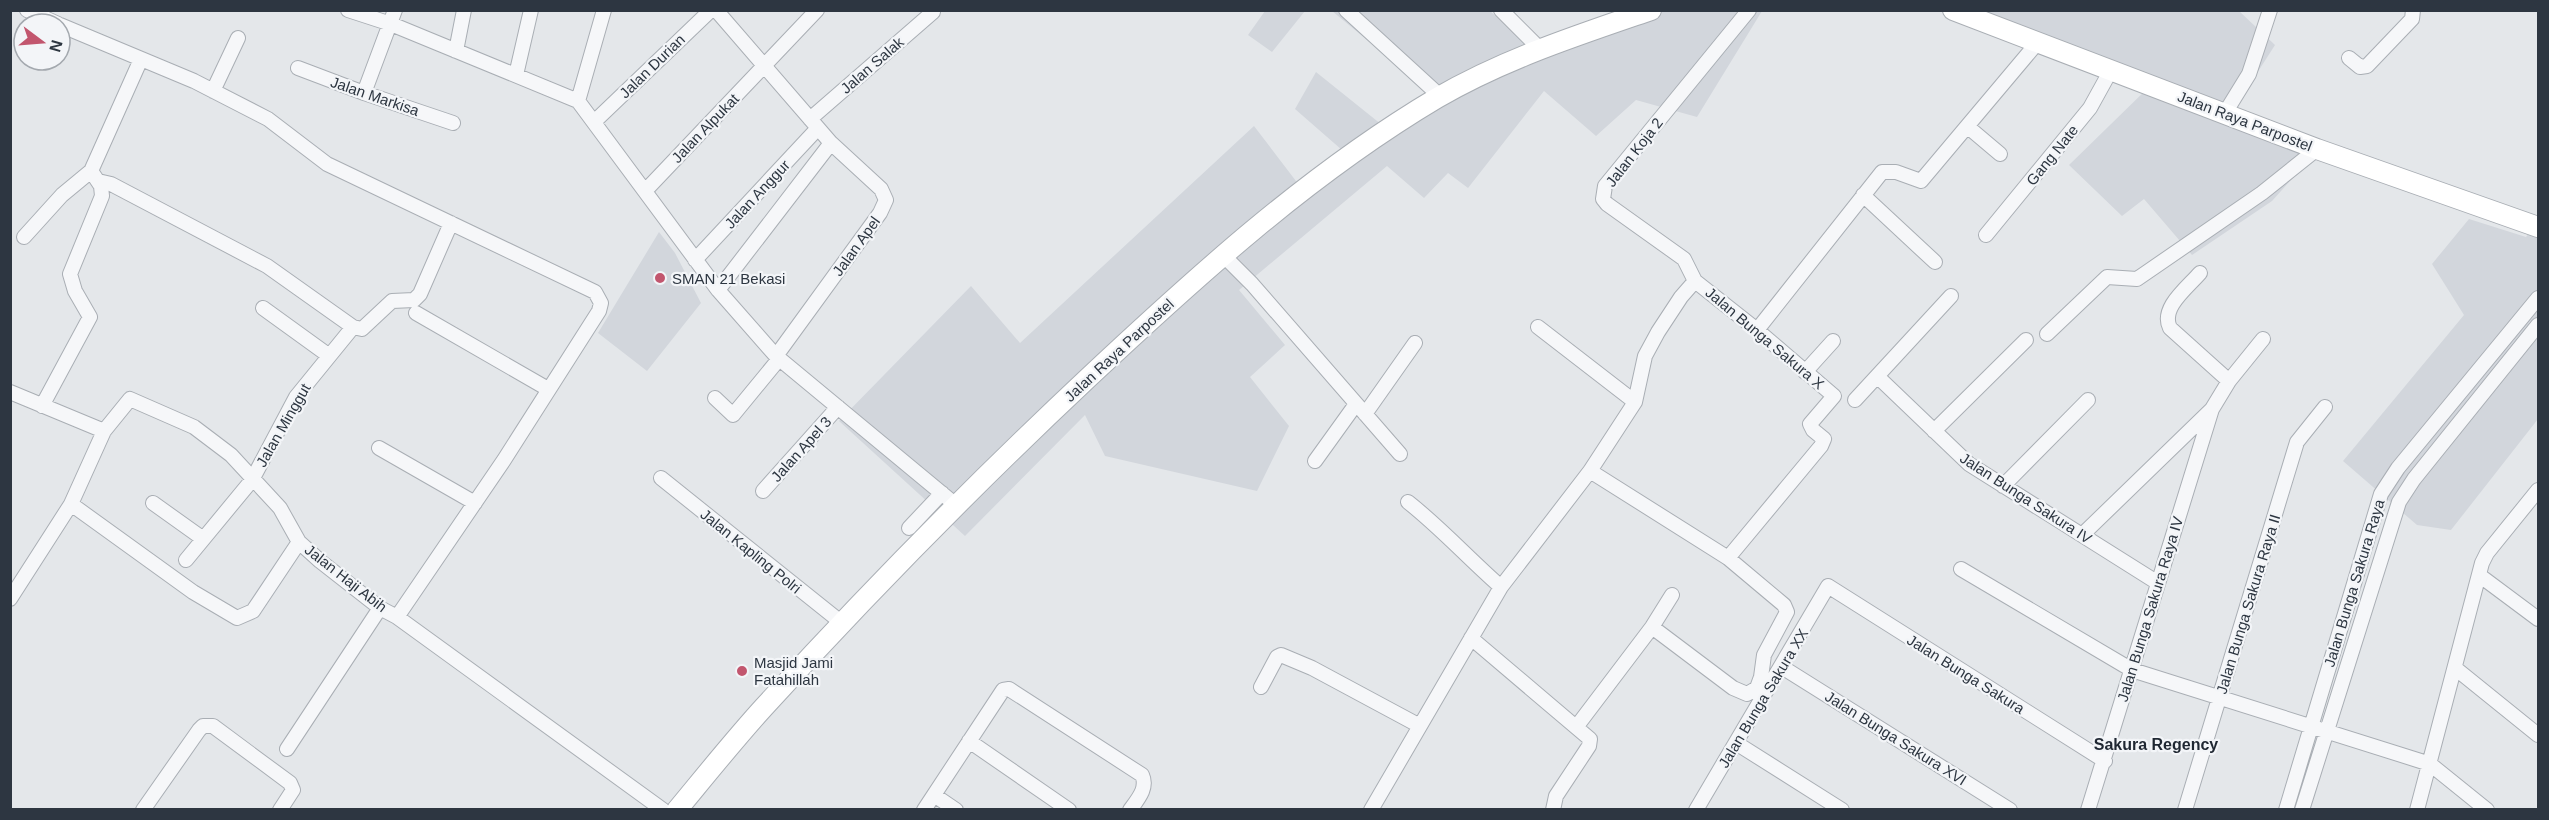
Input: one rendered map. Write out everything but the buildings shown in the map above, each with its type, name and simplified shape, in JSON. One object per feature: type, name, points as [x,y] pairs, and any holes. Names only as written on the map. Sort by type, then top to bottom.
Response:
[{"type":"main road","name":"Jalan Raya Parpostel","points":[[677,810],[762,709],[842,623],[949,500],[1279,208],[1359,147],[1440,96],[1539,48],[1651,10]]},
{"type":"main road","name":"Jalan Raya Parpostel","points":[[1963,12],[2317,149],[2538,227]]},
{"type":"street","points":[[348,10],[393,17],[456,51],[578,100],[718,290],[777,357],[949,500],[909,528]]},
{"type":"street","points":[[456,51],[464,10]]},
{"type":"street","points":[[516,75],[531,10]]},
{"type":"street","points":[[578,100],[604,10]]},
{"type":"street","name":"Jalan Durian","points":[[594,122],[711,10]]},
{"type":"street","points":[[716,10],[831,143],[718,290]]},
{"type":"street","name":"Jalan Alpukat","points":[[646,190],[817,10]]},
{"type":"street","points":[[1346,10],[1440,96]]},
{"type":"street","points":[[1501,10],[1539,48]]},
{"type":"street","name":"Jalan Koja 2","points":[[1695,281],[1684,259],[1607,204],[1602,193],[1605,186],[1749,10]]},
{"type":"street","points":[[2225,113],[2249,74],[2270,10]]},
{"type":"street","points":[[2349,58],[2360,67],[2367,66],[2412,19],[2413,10]]},
{"type":"street","name":"Jalan Salak","points":[[814,123],[933,12]]},
{"type":"street","points":[[363,93],[393,17]]},
{"type":"street","points":[[72,30],[213,91],[268,119],[327,164],[595,292],[602,303],[475,503],[397,617]]},
{"type":"street","points":[[213,91],[238,38]]},
{"type":"street","points":[[1757,330],[1882,172],[1896,172],[1921,181],[2038,42]]},
{"type":"street","points":[[24,237],[63,195],[94,176],[141,59]]},
{"type":"street","name":"Jalan Markisa","points":[[298,68],[363,93],[453,123]]},
{"type":"street","name":"Gang Nate","points":[[1986,235],[2090,108],[2111,70]]},
{"type":"street","name":"Jalan Anggur","points":[[695,260],[814,123]]},
{"type":"street","points":[[1968,127],[2000,154]]},
{"type":"street","name":"Jalan Apel","points":[[777,357],[880,213],[886,200],[881,189],[831,143]]},
{"type":"street","points":[[2047,334],[2108,277],[2137,279],[2262,193],[2317,149]]},
{"type":"street","points":[[94,176],[255,260],[353,327]]},
{"type":"street","points":[[42,406],[90,317],[75,291],[70,274],[102,196],[94,176]]},
{"type":"street","points":[[1863,195],[1935,262]]},
{"type":"street","name":"Jalan Minggut","points":[[186,560],[252,480],[296,397],[328,355],[353,327],[362,329],[392,301],[414,300],[420,294],[452,223]]},
{"type":"street","points":[[1224,256],[1252,284],[1400,454]]},
{"type":"street","points":[[2200,273],[2168,311],[2167,320],[2170,328],[2229,381]]},
{"type":"street","points":[[1371,810],[1501,587],[1590,471],[1635,402],[1645,356],[1664,323],[1695,281]]},
{"type":"street","name":"Jalan Bunga Sakura X","points":[[1695,281],[1834,396],[1810,424],[1813,430],[1824,439],[1821,446],[1728,558]]},
{"type":"street","points":[[1855,400],[1951,296]]},
{"type":"street","name":"Jalan Bunga Sakura Raya","points":[[2286,810],[2381,494],[2398,468],[2538,298]]},
{"type":"street","points":[[263,308],[328,355]]},
{"type":"street","points":[[416,313],[548,389]]},
{"type":"street","name":"Jalan Bunga Sakura Raya","points":[[2302,810],[2399,502],[2414,479],[2538,325]]},
{"type":"street","points":[[1538,327],[1635,402]]},
{"type":"street","points":[[2082,535],[2212,409],[2229,381],[2263,339]]},
{"type":"street","points":[[1805,372],[1833,340]]},
{"type":"street","points":[[1934,431],[2026,340]]},
{"type":"street","points":[[1315,461],[1415,343]]},
{"type":"street","points":[[2493,352],[2507,363]]},
{"type":"street","points":[[714,398],[733,415],[777,357]]},
{"type":"street","name":"Jalan Bunga Sakura IV","points":[[1878,377],[1969,464],[2158,583]]},
{"type":"street","points":[[10,392],[104,431],[71,504],[10,599]]},
{"type":"street","name":"Jalan Haji Abih","points":[[104,431],[130,399],[194,427],[231,455],[280,508],[299,542],[320,561],[380,608],[397,617],[663,810]]},
{"type":"street","points":[[2003,486],[2088,400]]},
{"type":"street","name":"Jalan Apel 3","points":[[763,491],[838,407]]},
{"type":"street","name":"Jalan Bunga Sakura Raya II","points":[[2185,810],[2297,442],[2325,407]]},
{"type":"street","name":"Jalan Bunga Sakura Raya IV","points":[[2088,810],[2212,409]]},
{"type":"street","points":[[379,448],[475,503]]},
{"type":"street","points":[[2398,468],[2414,479]]},
{"type":"street","points":[[1590,471],[1728,558],[1784,605],[1787,612],[1764,655],[1761,678],[1757,688],[1747,694],[1733,688],[1652,627]]},
{"type":"street","name":"Jalan Kapling Polri","points":[[661,478],[842,623]]},
{"type":"street","points":[[2417,810],[2479,575],[2487,553],[2536,497]]},
{"type":"street","points":[[1408,502],[1433,522],[1447,538],[1501,587]]},
{"type":"street","points":[[153,503],[202,538]]},
{"type":"street","points":[[71,504],[194,592],[237,618],[253,611],[299,542]]},
{"type":"street","points":[[1960,568],[2132,670],[2430,764],[2487,810]]},
{"type":"street","points":[[2479,575],[2538,619]]},
{"type":"street","name":"Jalan Bunga Sakura XX","points":[[1696,810],[1782,668],[1828,586]]},
{"type":"street","name":"Jalan Bunga Sakura","points":[[1828,586],[2105,761]]},
{"type":"street","points":[[1577,726],[1652,627],[1672,595]]},
{"type":"street","points":[[287,749],[380,608]]},
{"type":"street","points":[[1471,638],[1588,734],[1589,746],[1556,796],[1553,810]]},
{"type":"street","points":[[1260,687],[1277,657],[1281,655],[1312,668],[1420,726]]},
{"type":"street","name":"Jalan Bunga Sakura XVI","points":[[1782,668],[2010,810]]},
{"type":"street","points":[[2455,668],[2538,735]]},
{"type":"street","points":[[924,810],[1003,690],[1016,692],[1142,775],[1144,788],[1130,810]]},
{"type":"street","points":[[143,810],[199,730],[207,726],[213,726],[290,783],[293,790],[280,810]]},
{"type":"street","points":[[969,741],[1068,810]]},
{"type":"street","points":[[1736,743],[1842,810]]},
{"type":"street","points":[[934,795],[956,810]]},
{"type":"shaded area","points":[[1265,11],[1305,11],[1272,52],[1248,35]]},
{"type":"shaded area","points":[[1332,11],[1490,11],[1531,48],[1635,11],[1762,11],[1697,117],[1636,100],[1596,136],[1544,91],[1468,188],[1448,173],[1424,198],[1387,166],[1239,290],[1285,345],[1250,377],[1289,426],[1257,491],[1105,456],[1085,415],[965,536],[839,421],[971,286],[1020,343],[1254,126],[1299,185],[1342,150],[1295,109],[1316,72],[1392,133],[1440,100]]},
{"type":"shaded area","points":[[1955,11],[2239,11],[2275,45],[2227,120],[2316,152],[2272,201],[2192,255],[2144,199],[2122,216],[2069,165],[2150,86]]},
{"type":"shaded area","points":[[2469,219],[2526,237],[2538,221],[2538,419],[2451,530],[2417,525],[2343,461],[2464,315],[2432,264]]},
{"type":"shaded area","name":"SMAN 21 Bekasi","points":[[659,232],[675,253],[701,303],[647,371],[598,333]]},
{"type":"place","name":"SMAN 21 Bekasi","points":[[660,278]]},
{"type":"place","name":"Masjid Jami Fatahillah","points":[[742,671]]},
{"type":"district","name":"Sakura Regency","points":[[2156,744]]}]
